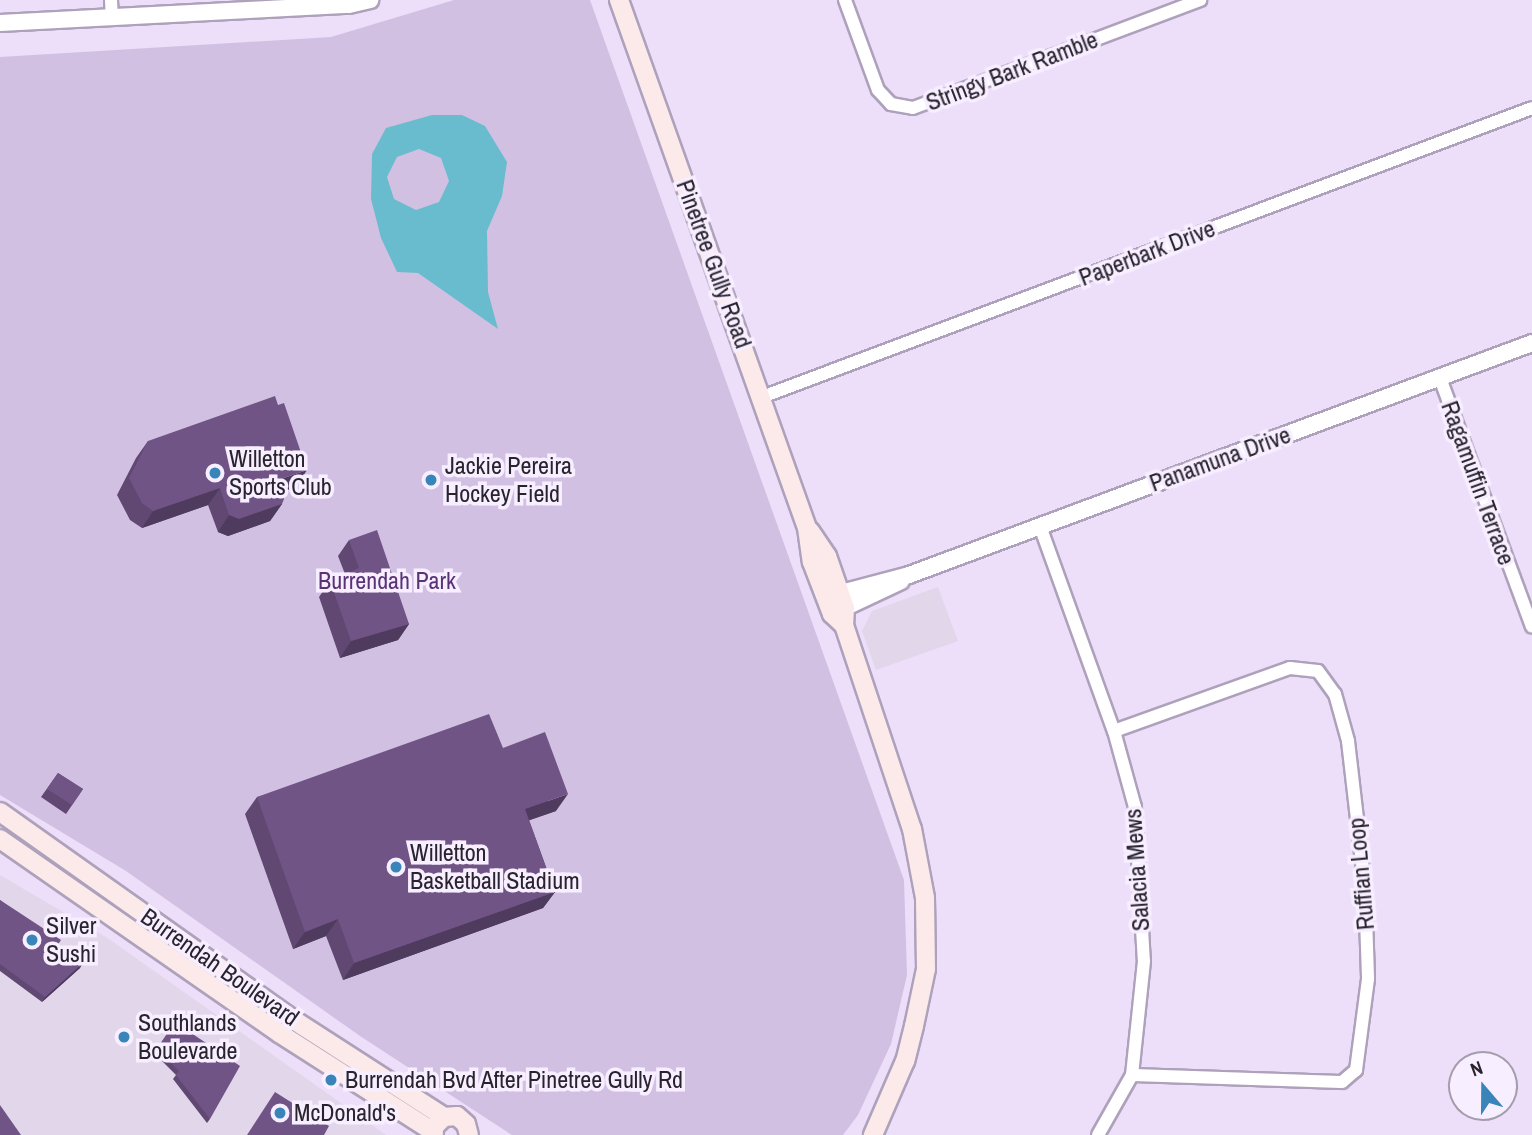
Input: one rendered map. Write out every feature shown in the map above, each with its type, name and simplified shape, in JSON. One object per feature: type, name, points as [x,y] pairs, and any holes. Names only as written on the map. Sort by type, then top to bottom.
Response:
[{"type":"main road","name":"Pinetree Gully Road","points":[[619,0],[807,528],[827,556],[837,608],[891,758],[912,829],[925,898],[926,969],[905,1061],[873,1135]]},
{"type":"main road","name":"Burrendah Boulevard","points":[[0,812],[289,1017],[364,1062],[444,1117],[462,1119],[471,1134]]},
{"type":"main road","name":"Burrendah Boulevard","points":[[0,839],[351,1080],[434,1133]]},
{"type":"main road","points":[[351,1080],[364,1062]]},
{"type":"main road","points":[[434,1133],[444,1117]]},
{"type":"street","points":[[111,0],[112,19]]},
{"type":"street","points":[[3,25],[349,5],[370,0]]},
{"type":"street","name":"Stringy Bark Ramble","points":[[845,0],[878,90],[891,104],[913,108],[1200,0]]},
{"type":"street","name":"Paperbark Drive","points":[[761,397],[1532,108]]},
{"type":"street","name":"Panamuna Drive","points":[[837,608],[909,575],[1532,343]]},
{"type":"street","name":"Ragamuffin Terrace","points":[[1440,378],[1532,627]]},
{"type":"street","name":"Salacia Mews","points":[[1040,526],[1114,732],[1135,807],[1144,961],[1132,1075],[1098,1135]]},
{"type":"street","name":"Ruffian Loop","points":[[1114,732],[1290,668],[1318,671],[1335,694],[1348,741],[1365,887],[1368,979],[1356,1070],[1342,1082],[1132,1075]]},
{"type":"shaded area","points":[[938,587],[958,641],[876,670],[862,631],[872,611]]},
{"type":"shaded area","name":"Southlands Boulevarde","points":[[0,875],[109,939],[386,1135],[0,1135]]},
{"type":"green space","name":"Burrendah Park","points":[[454,0],[590,0],[904,880],[907,975],[891,1044],[858,1115],[843,1135],[512,1135],[360,1036],[126,871],[0,795],[0,57],[331,37]]},
{"type":"water","points":[[432,115],[462,115],[485,126],[507,162],[502,196],[487,231],[488,292],[498,329],[418,273],[397,272],[381,238],[371,199],[372,154],[386,128]],"holes":[[[419,149],[441,158],[449,181],[439,202],[416,210],[394,199],[387,177],[397,157]]]},
{"type":"building","points":[[275,396],[278,405],[284,403],[307,470],[278,480],[284,499],[282,504],[239,519],[229,515],[220,488],[153,511],[142,503],[129,478],[148,441]]},
{"type":"building","points":[[377,530],[409,624],[351,641],[330,581],[359,568],[349,540]]},
{"type":"building","name":"Willetton Basketball Stadium","points":[[489,714],[503,748],[545,732],[568,794],[525,809],[555,892],[354,963],[338,919],[305,932],[257,797]]},
{"type":"building","points":[[58,773],[83,789],[72,805],[47,789]]},
{"type":"building","points":[[0,900],[61,940],[57,946],[83,963],[45,997],[0,964]]},
{"type":"building","points":[[175,1022],[240,1066],[210,1119],[176,1075],[179,1071],[157,1049]]},
{"type":"building","name":"McDonald's","points":[[275,1092],[329,1126],[324,1135],[247,1135]]},
{"type":"building","points":[[0,1105],[21,1135],[0,1135]]},
{"type":"place","name":"Willetton Sports Club","points":[[215,473]]},
{"type":"place","name":"Jackie Pereira Hockey Field","points":[[431,480]]},
{"type":"place","name":"Willetton Basketball Stadium","points":[[396,867]]},
{"type":"place","name":"Silver Sushi","points":[[32,940]]},
{"type":"place","name":"Southlands Boulevarde","points":[[124,1037]]},
{"type":"place","name":"Burrendah Bvd After Pinetree Gully Rd","points":[[331,1080]]},
{"type":"place","name":"McDonald's","points":[[280,1113]]}]
